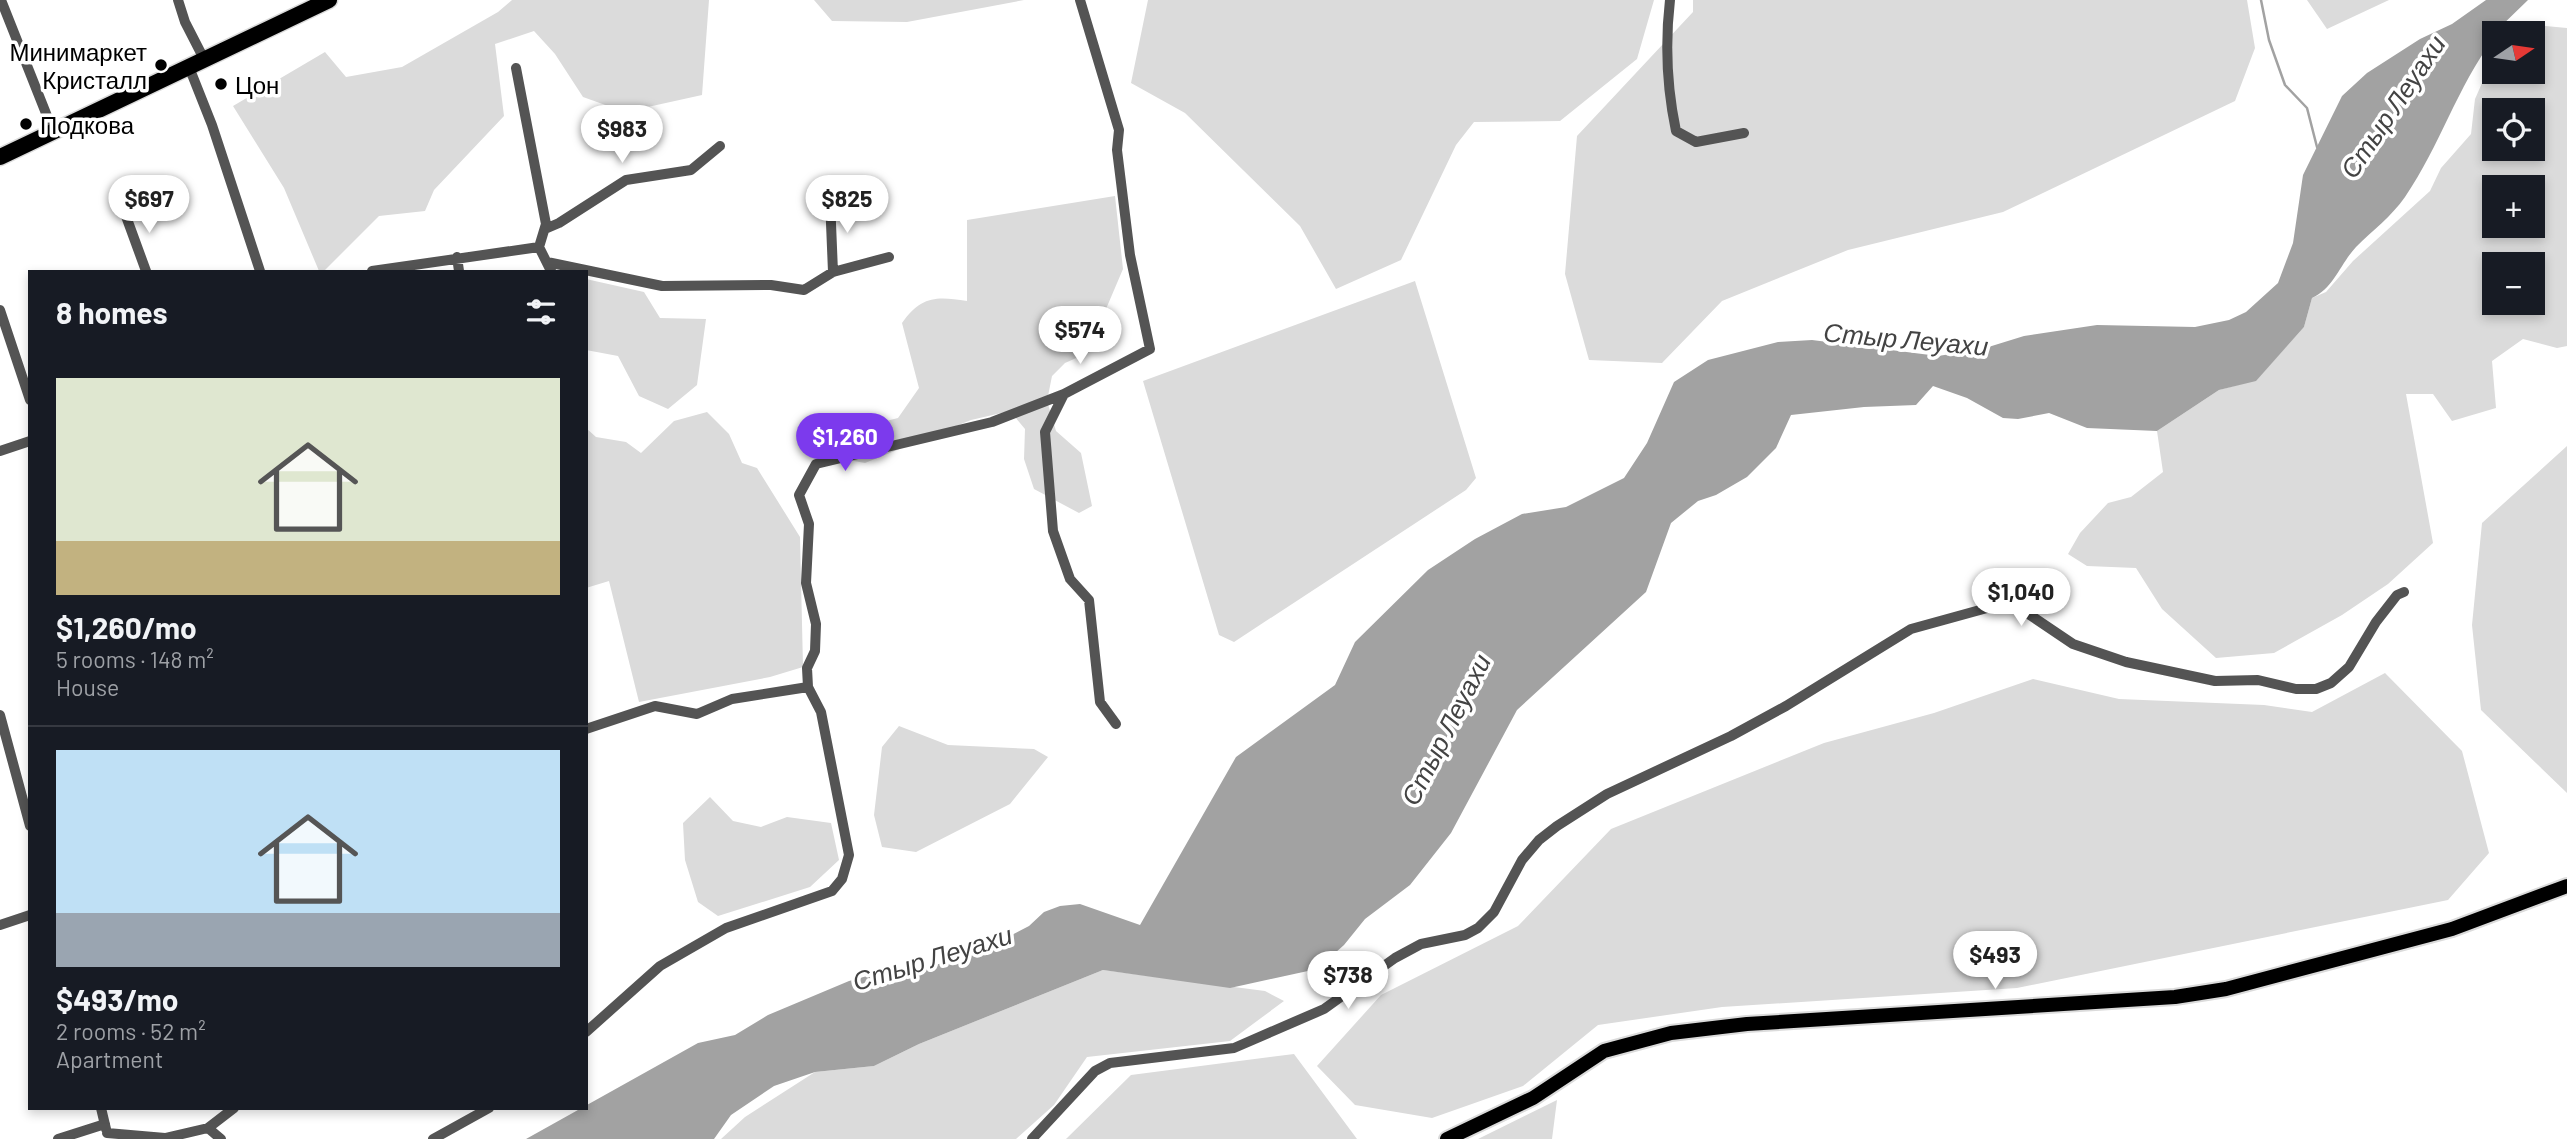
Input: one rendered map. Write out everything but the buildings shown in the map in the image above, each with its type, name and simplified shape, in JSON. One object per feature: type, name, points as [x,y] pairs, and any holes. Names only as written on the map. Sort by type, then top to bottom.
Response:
[{"type":"highway","points":[[0,157],[329,0]]},
{"type":"main road","points":[[1447,1139],[1533,1098],[1604,1051],[1644,1039],[1747,1024],[2175,997],[2226,989],[2452,929],[2567,887]]},
{"type":"street","points":[[1,0],[53,131]]},
{"type":"street","points":[[178,0],[185,23],[204,59]]},
{"type":"street","points":[[588,1030],[660,966],[726,928],[832,891],[842,879],[849,855],[821,712],[808,687],[807,668],[815,651],[816,624],[806,583],[809,524],[799,495],[816,464],[992,422],[1064,394],[1150,349],[1130,255],[1117,150],[1119,130],[1080,0]]},
{"type":"street","points":[[1670,0],[1667,26],[1668,79],[1676,131],[1696,142],[1744,133]]},
{"type":"street","points":[[189,67],[212,125],[260,270]]},
{"type":"street","points":[[516,68],[545,229],[539,247],[549,267],[567,270]]},
{"type":"street","points":[[545,229],[559,223],[626,180],[691,170],[720,146]]},
{"type":"street","points":[[830,199],[833,272]]},
{"type":"street","points":[[123,208],[146,270]]},
{"type":"street","points":[[378,270],[539,247]]},
{"type":"street","points":[[457,257],[458,270]]},
{"type":"street","points":[[588,274],[662,286],[771,285],[804,290],[833,272],[889,257]]},
{"type":"street","points":[[0,310],[28,394]]},
{"type":"street","points":[[1064,394],[1045,432],[1054,531],[1070,579],[1089,600],[1100,702],[1116,724]]},
{"type":"street","points":[[0,451],[28,442]]},
{"type":"street","points":[[1032,1139],[1095,1071],[1110,1063],[1234,1048],[1324,1009],[1395,958],[1421,944],[1465,935],[1478,928],[1494,912],[1522,860],[1539,839],[1557,826],[1607,794],[1731,736],[1786,706],[1911,629],[1998,604],[2024,611],[2073,645],[2126,662],[2215,681],[2258,680],[2296,689],[2315,690],[2331,683],[2349,667],[2376,622],[2397,595],[2404,592]]},
{"type":"street","points":[[588,728],[655,706],[697,714],[732,699],[808,687]]},
{"type":"street","points":[[0,715],[28,819]]},
{"type":"street","points":[[0,925],[28,916]]},
{"type":"street","points":[[102,1110],[107,1132]]},
{"type":"street","points":[[58,1139],[107,1132],[165,1138],[208,1128],[231,1110]]},
{"type":"street","points":[[433,1139],[485,1110]]},
{"type":"street","points":[[208,1128],[221,1139]]},
{"type":"shaded area","points":[[512,0],[709,0],[702,95],[625,112],[583,97],[555,54],[534,31],[495,44],[504,116],[434,190],[425,211],[379,216],[325,270],[319,270],[284,188],[233,106],[325,52],[346,77],[402,67],[498,12]]},
{"type":"shaded area","points":[[814,0],[1024,0],[907,22],[832,21]]},
{"type":"shaded area","points":[[1148,0],[1654,0],[1637,59],[1560,121],[1474,122],[1456,145],[1401,260],[1336,289],[1300,226],[1185,113],[1131,83]]},
{"type":"shaded area","points":[[1693,0],[2247,0],[2255,48],[2235,101],[2003,212],[1848,250],[1722,301],[1662,363],[1589,360],[1565,274],[1577,136],[1693,12]]},
{"type":"shaded area","points":[[2307,0],[2389,0],[2327,29]]},
{"type":"shaded area","points":[[2545,26],[2567,28],[2567,346],[2557,348],[2523,339],[2492,361],[2496,408],[2452,421],[2433,394],[2406,394],[2433,543],[2388,584],[2342,615],[2274,653],[2216,658],[2162,609],[2136,568],[2087,566],[2068,554],[2080,533],[2108,503],[2131,497],[2163,472],[2157,431],[2219,390],[2256,380],[2304,327],[2312,298],[2326,292],[2353,261],[2430,191],[2441,168],[2471,134],[2475,99],[2482,83],[2545,84]]},
{"type":"shaded area","points":[[1115,196],[1123,269],[1092,351],[1065,363],[1052,376],[1047,401],[1056,431],[1081,453],[1092,506],[1079,513],[1034,489],[1024,459],[1025,429],[1010,411],[971,420],[865,463],[827,456],[811,432],[842,432],[898,418],[919,388],[902,323],[916,307],[930,300],[967,301],[967,220]]},
{"type":"shaded area","points":[[588,279],[644,292],[660,318],[706,319],[697,385],[668,409],[639,396],[618,356],[588,350]]},
{"type":"shaded area","points":[[1415,281],[1476,478],[1466,490],[1234,642],[1219,635],[1143,381]]},
{"type":"shaded area","points":[[707,412],[729,434],[742,463],[757,468],[800,537],[803,667],[770,677],[639,702],[609,581],[588,587],[588,430],[596,437],[626,442],[641,453],[674,421]]},
{"type":"shaded area","points":[[2567,446],[2567,793],[2481,710],[2472,625],[2482,523]]},
{"type":"shaded area","points":[[2385,673],[2462,751],[2489,853],[2448,900],[2017,988],[1722,1007],[1598,1025],[1523,1086],[1432,1118],[1355,1105],[1317,1066],[1381,995],[1518,926],[1611,829],[1824,743],[1934,713],[2033,679],[2119,699],[2264,705],[2312,712]]},
{"type":"shaded area","points":[[899,726],[948,745],[1034,749],[1048,757],[1010,804],[916,852],[882,847],[874,815],[882,747]]},
{"type":"shaded area","points":[[710,797],[733,821],[761,827],[787,817],[831,823],[839,860],[810,887],[718,916],[698,902],[685,860],[683,823]]},
{"type":"shaded area","points":[[1103,970],[1265,991],[1284,1001],[1230,1041],[1087,1057],[1054,1105],[1016,1139],[721,1139],[745,1117],[815,1072],[874,1066],[919,1044]]},
{"type":"shaded area","points":[[1294,1054],[1357,1139],[1066,1139],[1131,1075]]},
{"type":"shaded area","points":[[1557,1100],[1552,1139],[1478,1139]]},
{"type":"water","name":"Стыр Леуахи","points":[[2486,0],[2528,0],[2506,21],[2482,21],[2482,56],[2417,178],[2400,204],[2356,247],[2326,288],[2312,298],[2304,327],[2256,381],[2219,390],[2157,431],[2087,428],[2049,413],[2018,419],[2003,418],[1967,398],[1933,386],[1916,405],[1864,407],[1791,415],[1776,448],[1747,477],[1716,495],[1698,501],[1671,523],[1646,592],[1517,710],[1451,833],[1410,885],[1365,919],[1344,945],[1317,969],[1230,988],[1103,970],[919,1044],[874,1066],[815,1072],[774,1086],[731,1115],[714,1139],[526,1139],[578,1110],[588,1110],[588,1104],[698,1043],[735,1035],[768,1015],[849,981],[889,970],[939,964],[1000,941],[1029,926],[1044,912],[1060,906],[1080,904],[1140,925],[1236,757],[1335,685],[1355,642],[1428,570],[1475,539],[1522,514],[1566,507],[1624,478],[1647,443],[1674,382],[1708,360],[1778,342],[1812,340],[1938,356],[1982,349],[2024,336],[2097,325],[2195,327],[2229,320],[2246,312],[2278,283],[2293,243],[2303,175],[2342,96],[2367,73],[2420,39],[2452,24]]},
{"type":"waterway","points":[[2261,0],[2269,40],[2285,85],[2307,108],[2317,147]]},
{"type":"place","name":"Минимаркет Кристалл","points":[[161,65]]},
{"type":"place","name":"Цон","points":[[221,84]]},
{"type":"place","name":"Подкова","points":[[26,124]]}]
